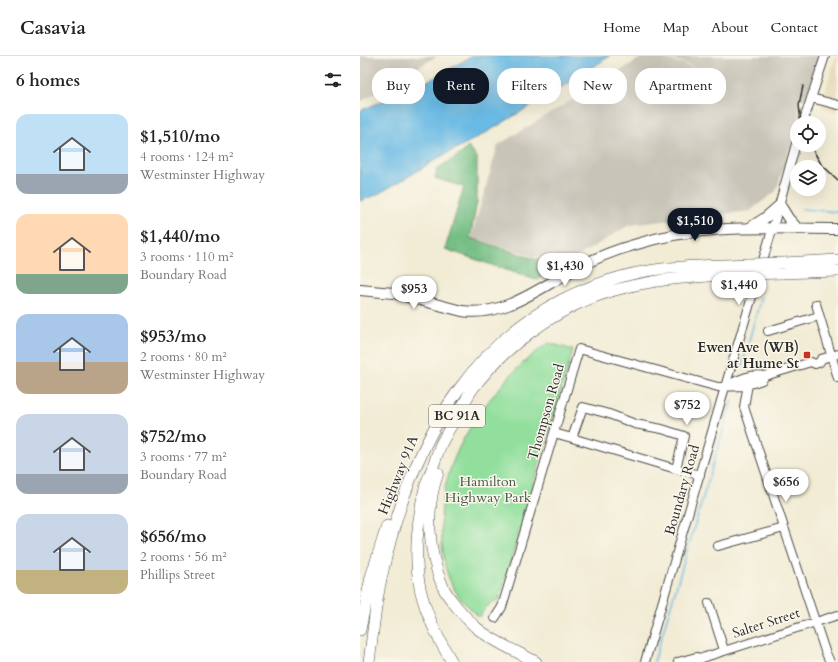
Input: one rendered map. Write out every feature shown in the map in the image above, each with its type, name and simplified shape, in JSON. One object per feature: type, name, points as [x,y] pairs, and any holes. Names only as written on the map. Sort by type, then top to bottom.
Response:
[{"type":"highway","name":"Highway 91A","points":[[783,268],[838,260]]},
{"type":"highway","name":"Highway 91A","points":[[369,662],[380,580],[394,522],[415,466],[451,398],[485,356],[506,337],[539,313],[568,297],[624,276],[666,268],[783,268],[838,271]]},
{"type":"highway","name":"Highway 91A","points":[[452,662],[427,615],[420,587],[417,561],[418,532],[424,492],[441,444],[471,391],[492,366],[523,337],[569,308],[595,296],[635,284],[747,269]]},
{"type":"highway","points":[[536,662],[478,630],[465,617],[443,588],[433,557],[430,518],[436,479],[448,444],[459,422],[477,393],[540,325]]},
{"type":"highway","points":[[360,630],[371,577],[384,535],[405,480],[415,466]]},
{"type":"main road","points":[[751,227],[765,218],[780,205],[788,218],[798,229]]},
{"type":"main road","points":[[360,290],[393,293],[462,311],[494,310],[515,302],[584,265],[637,244],[687,232],[751,227],[838,229]]},
{"type":"street","points":[[805,116],[825,56]]},
{"type":"street","points":[[811,98],[838,105]]},
{"type":"street","name":"Boundary Road","points":[[645,662],[700,474],[721,387],[732,365],[780,205],[794,152]]},
{"type":"street","points":[[816,304],[819,316],[835,355],[838,378]]},
{"type":"street","points":[[768,331],[819,316]]},
{"type":"street","name":"Thompson Road","points":[[495,618],[502,607],[578,349],[721,387]]},
{"type":"street","points":[[721,387],[748,384],[762,380],[765,376],[811,362],[815,364],[820,362],[821,359],[835,355]]},
{"type":"street","points":[[732,365],[734,375],[740,380]]},
{"type":"street","points":[[721,387],[759,374],[765,376]]},
{"type":"street","points":[[748,384],[744,407],[825,652],[830,662]]},
{"type":"street","points":[[572,438],[583,407],[609,414],[634,424],[662,429],[684,436],[676,469]]},
{"type":"street","points":[[554,433],[676,469],[700,474]]},
{"type":"street","points":[[718,546],[784,528]]},
{"type":"street","points":[[709,603],[724,650]]},
{"type":"street","name":"Salter Street","points":[[678,662],[696,657],[700,661],[724,650],[838,615]]},
{"type":"shaded area","points":[[360,56],[437,56],[417,68],[372,68],[372,95],[360,102]]},
{"type":"shaded area","points":[[644,56],[656,56],[697,68],[635,68],[635,104],[726,104],[726,68],[699,68],[662,56],[820,56],[807,101],[798,98],[799,116],[790,116],[790,148],[776,191],[750,211],[629,225],[564,265],[471,238],[498,145],[569,102],[569,104],[627,104],[627,68],[624,68]]},
{"type":"shaded area","points":[[836,56],[838,56],[838,112],[821,107]]},
{"type":"green space","points":[[468,147],[477,157],[477,202],[470,238],[560,267],[536,280],[445,249],[464,187],[435,178],[437,169],[462,153]]},
{"type":"green space","name":"Hamilton Highway Park","points":[[549,343],[573,350],[499,600],[490,604],[479,617],[458,595],[448,576],[443,550],[441,521],[447,481],[461,444],[483,409],[496,392],[527,359]]},
{"type":"water","points":[[472,56],[610,56],[592,68],[569,68],[569,83],[561,87],[561,68],[497,68],[497,104],[534,104],[376,195],[360,201],[360,111],[376,104],[425,104],[425,82],[433,78],[433,104],[489,104],[489,68],[451,68]]},
{"type":"waterway","points":[[802,209],[838,212]]},
{"type":"waterway","points":[[742,366],[761,297]]},
{"type":"waterway","points":[[654,662],[732,400]]},
{"type":"railway","points":[[800,116],[799,105],[803,86]]},
{"type":"railway","points":[[814,152],[821,164],[838,180]]},
{"type":"place","name":"Ewen Ave (WB) at Hume St","points":[[807,355]]}]
